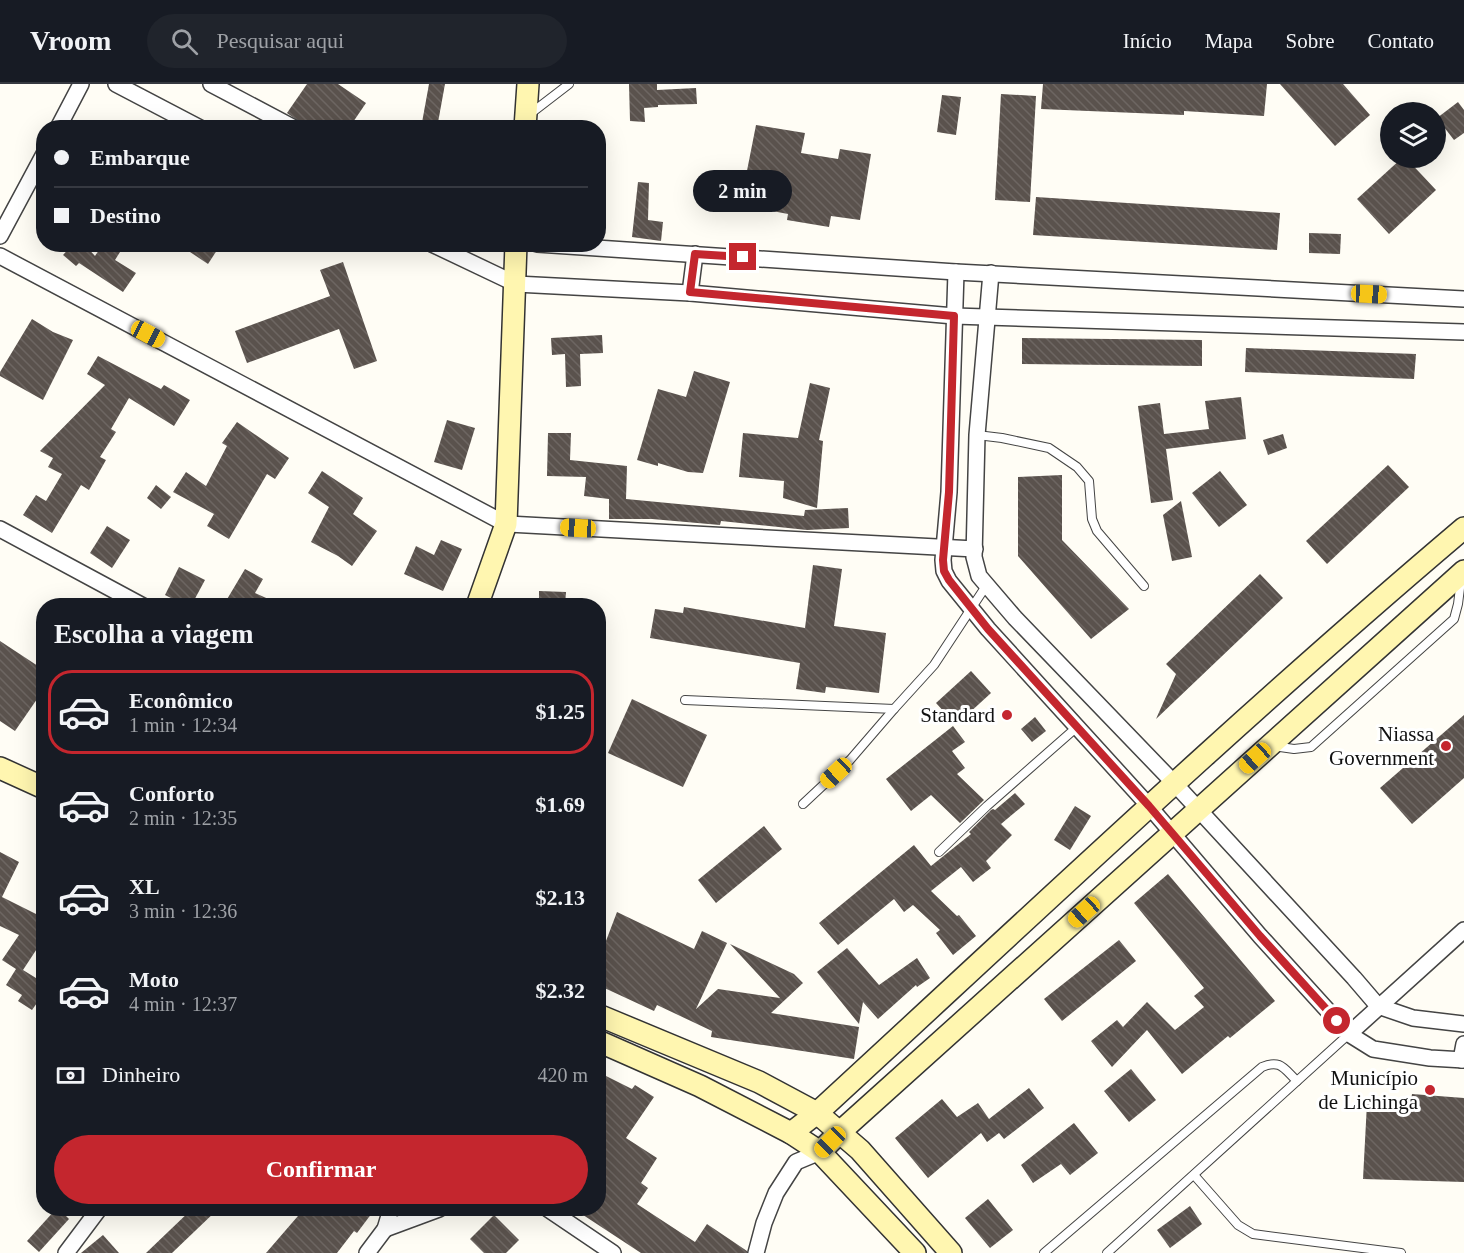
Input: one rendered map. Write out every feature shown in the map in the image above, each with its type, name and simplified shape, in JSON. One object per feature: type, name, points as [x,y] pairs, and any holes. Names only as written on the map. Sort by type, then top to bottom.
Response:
[{"type":"street","points":[[62,120],[81,84]]},
{"type":"street","points":[[116,84],[185,120]]},
{"type":"street","points":[[211,84],[279,120]]},
{"type":"street","points":[[525,120],[528,84]]},
{"type":"street","points":[[0,236],[36,169]]},
{"type":"street","points":[[606,248],[957,272],[1464,299]]},
{"type":"street","points":[[449,252],[516,284],[690,292],[954,316],[986,315],[1464,332]]},
{"type":"street","points":[[480,598],[506,524],[516,252]]},
{"type":"street","points":[[690,292],[695,254]]},
{"type":"street","points":[[0,256],[506,524],[975,549]]},
{"type":"street","points":[[957,272],[944,571],[949,580],[970,608],[1149,806],[1260,936],[1349,1034],[1373,1049],[1430,1058],[1462,1060],[1464,1044]]},
{"type":"street","points":[[991,273],[977,435],[975,549],[979,576],[1175,784],[1378,1006],[1413,1018],[1464,1024]]},
{"type":"street","points":[[791,1133],[816,1113],[1149,806],[1378,601],[1464,528]]},
{"type":"street","points":[[0,529],[128,598]]},
{"type":"street","points":[[756,1253],[764,1223],[776,1193],[795,1162],[820,1152],[1463,572]]},
{"type":"street","points":[[1378,601],[1401,628]]},
{"type":"street","points":[[1299,672],[1323,698]]},
{"type":"street","points":[[0,768],[36,784]]},
{"type":"street","points":[[1349,1034],[1464,930]]},
{"type":"street","points":[[606,1018],[759,1082],[816,1113],[860,1150],[951,1253]]},
{"type":"street","points":[[606,1045],[700,1086],[791,1133],[820,1152],[915,1253]]},
{"type":"street","points":[[791,1133],[795,1162]]},
{"type":"street","points":[[66,1253],[94,1216]]},
{"type":"street","points":[[367,1253],[385,1230],[389,1216]]},
{"type":"street","points":[[385,1230],[421,1216]]},
{"type":"street","points":[[558,1216],[613,1253]]},
{"type":"lane","points":[[527,120],[569,84]]},
{"type":"lane","points":[[977,435],[1049,448],[1077,467],[1089,481],[1092,519],[1097,531],[1144,586]]},
{"type":"lane","points":[[1269,746],[1294,749],[1311,747],[1454,619],[1463,572]]},
{"type":"lane","points":[[803,804],[850,760],[934,665],[986,586]]},
{"type":"lane","points":[[685,700],[894,709]]},
{"type":"lane","points":[[939,852],[1077,727]]},
{"type":"lane","points":[[1107,1253],[1349,1034]]},
{"type":"lane","points":[[1044,1253],[1262,1067],[1272,1063],[1277,1064],[1297,1081]]},
{"type":"lane","points":[[1194,1175],[1231,1217],[1253,1234],[1401,1253]]},
{"type":"building","points":[[307,84],[338,84],[366,103],[354,120],[297,120],[287,113]]},
{"type":"building","points":[[429,84],[445,84],[438,120],[422,120]]},
{"type":"building","points":[[629,84],[657,84],[657,90],[696,88],[697,104],[658,105],[658,107],[644,108],[645,122],[630,121]]},
{"type":"building","points":[[1043,84],[1267,84],[1264,116],[1184,111],[1184,115],[1041,109]]},
{"type":"building","points":[[1280,84],[1343,84],[1370,115],[1335,146]]},
{"type":"building","points":[[1001,94],[1036,96],[1030,202],[995,200]]},
{"type":"building","points":[[942,95],[961,97],[956,135],[937,132]]},
{"type":"building","points":[[1458,102],[1464,110],[1464,133],[1454,140],[1446,130],[1446,111]]},
{"type":"building","points":[[756,125],[805,133],[801,153],[838,159],[840,149],[871,154],[860,220],[831,216],[829,227],[787,220],[788,214],[706,198],[707,188],[743,191]]},
{"type":"building","points":[[1391,168],[1415,168],[1436,190],[1389,234],[1357,199]]},
{"type":"building","points":[[638,182],[649,183],[648,220],[663,222],[661,241],[632,237]]},
{"type":"building","points":[[1036,197],[1280,213],[1277,250],[1033,235]]},
{"type":"building","points":[[1309,233],[1341,234],[1340,254],[1309,253]]},
{"type":"building","points":[[66,252],[91,252],[95,256],[98,252],[120,252],[115,260],[136,273],[123,292],[79,263],[76,266],[63,255]]},
{"type":"building","points":[[190,252],[216,252],[208,264]]},
{"type":"building","points":[[343,262],[377,361],[354,369],[339,329],[247,363],[235,331],[330,296],[320,270]]},
{"type":"building","points":[[32,319],[53,332],[73,340],[43,400],[0,376],[0,372]]},
{"type":"building","points":[[602,335],[603,353],[580,354],[581,386],[566,387],[565,354],[552,355],[551,338]]},
{"type":"building","points":[[1022,338],[1202,340],[1202,366],[1022,364]]},
{"type":"building","points":[[1246,348],[1416,354],[1414,379],[1245,372]]},
{"type":"building","points":[[98,356],[161,389],[164,385],[190,400],[174,426],[129,398],[111,429],[116,432],[100,457],[106,460],[89,490],[81,485],[52,533],[23,515],[36,495],[46,501],[62,474],[48,467],[53,458],[40,451],[105,385],[87,374]]},
{"type":"building","points":[[694,371],[730,382],[703,473],[688,472],[658,463],[658,466],[637,460],[658,389],[686,397]]},
{"type":"building","points":[[810,383],[830,388],[819,440],[823,441],[817,508],[783,498],[784,481],[739,477],[743,433],[798,438]]},
{"type":"building","points":[[1241,397],[1246,439],[1166,449],[1173,500],[1151,503],[1138,406],[1160,403],[1164,434],[1209,429],[1205,401]]},
{"type":"building","points":[[447,420],[475,428],[462,470],[434,462]]},
{"type":"building","points":[[237,422],[289,458],[275,479],[267,474],[229,539],[207,526],[214,514],[173,492],[186,472],[206,486],[227,446],[222,443]]},
{"type":"building","points":[[548,433],[571,433],[570,460],[627,466],[626,499],[804,516],[805,510],[848,508],[849,528],[807,530],[721,521],[720,525],[652,519],[609,519],[609,499],[584,496],[586,477],[547,476]]},
{"type":"building","points":[[1283,434],[1287,448],[1268,455],[1263,440]]},
{"type":"building","points":[[1388,465],[1409,487],[1327,564],[1306,541]]},
{"type":"building","points":[[322,471],[363,498],[353,514],[377,531],[352,566],[311,542],[329,507],[308,493]]},
{"type":"building","points":[[1220,471],[1247,505],[1219,527],[1192,493]]},
{"type":"building","points":[[1062,475],[1062,540],[1129,609],[1091,639],[1018,556],[1018,477]]},
{"type":"building","points":[[156,485],[171,497],[161,509],[147,498]]},
{"type":"building","points":[[1181,501],[1192,557],[1172,561],[1163,515]]},
{"type":"building","points":[[107,526],[130,540],[112,568],[90,553]]},
{"type":"building","points":[[441,540],[462,549],[443,591],[404,574],[416,546],[434,555]]},
{"type":"building","points":[[813,565],[842,569],[834,626],[886,633],[879,693],[826,687],[825,693],[796,689],[800,663],[650,638],[655,609],[683,613],[684,607],[805,628]]},
{"type":"building","points":[[179,567],[205,580],[195,598],[171,598],[165,595]]},
{"type":"building","points":[[245,569],[263,579],[255,593],[266,598],[228,598]]},
{"type":"building","points":[[1260,574],[1283,598],[1156,719],[1176,674],[1166,664]]},
{"type":"building","points":[[539,591],[566,592],[566,598],[539,598]]},
{"type":"building","points":[[0,641],[36,665],[36,701],[15,731],[0,721]]},
{"type":"building","points":[[971,671],[991,693],[956,725],[936,703]]},
{"type":"building","points":[[632,699],[707,735],[683,787],[608,753]]},
{"type":"building","name":"Niassa Government","points":[[1464,715],[1464,778],[1412,824],[1380,788]]},
{"type":"building","points":[[1035,717],[1046,731],[1032,742],[1021,729]]},
{"type":"building","points":[[953,726],[965,742],[952,751],[965,768],[957,774],[984,800],[960,823],[931,795],[911,811],[886,779]]},
{"type":"building","points":[[1015,793],[1025,804],[1001,824],[1012,835],[986,861],[991,868],[973,882],[961,867],[931,891],[957,916],[959,915],[976,936],[953,955],[936,933],[940,930],[913,905],[904,912],[894,899],[838,945],[819,923],[914,845],[931,866],[971,834],[969,832],[991,810],[995,810]]},
{"type":"building","points":[[1075,806],[1091,816],[1070,850],[1054,840]]},
{"type":"building","points":[[764,826],[782,849],[716,903],[698,880]]},
{"type":"building","points":[[0,852],[19,862],[2,897],[36,914],[36,950],[23,970],[36,978],[36,1004],[32,1010],[18,1001],[22,995],[6,985],[16,969],[2,960],[19,935],[0,926]]},
{"type":"building","points":[[1168,874],[1275,1001],[1182,1074],[1147,1030],[1112,1067],[1091,1041],[1117,1020],[1123,1027],[1147,1002],[1175,1030],[1204,1007],[1194,996],[1204,988],[1134,903]]},
{"type":"building","points":[[617,912],[694,949],[702,931],[727,943],[696,1009],[718,989],[780,998],[730,944],[794,974],[803,983],[771,1013],[859,1027],[854,1059],[711,1037],[712,1031],[657,1005],[654,1011],[606,989],[606,941]]},
{"type":"building","points":[[1119,940],[1136,961],[1062,1021],[1044,999]]},
{"type":"building","points":[[847,948],[879,985],[917,958],[930,978],[917,987],[916,985],[878,1019],[863,1002],[859,1024],[817,972]]},
{"type":"building","points":[[1131,1069],[1156,1100],[1129,1122],[1104,1091]]},
{"type":"building","points":[[606,1076],[632,1089],[635,1085],[654,1097],[626,1138],[657,1158],[641,1183],[648,1188],[637,1204],[695,1242],[707,1224],[747,1251],[747,1253],[641,1253],[585,1216],[606,1216]]},
{"type":"building","points":[[1029,1088],[1044,1108],[1004,1139],[999,1133],[987,1142],[981,1133],[928,1178],[895,1138],[942,1099],[957,1117],[978,1103],[989,1119]]},
{"type":"building","points":[[1412,1094],[1464,1098],[1464,1182],[1363,1179],[1367,1103],[1410,1106]]},
{"type":"building","points":[[1074,1123],[1098,1153],[1070,1175],[1061,1164],[1033,1183],[1021,1165]]},
{"type":"building","points":[[988,1199],[1013,1230],[990,1248],[965,1218]]},
{"type":"building","points":[[1190,1206],[1202,1224],[1170,1248],[1157,1230]]},
{"type":"building","points":[[50,1216],[66,1216],[69,1219],[39,1252],[27,1241]]},
{"type":"building","points":[[185,1216],[211,1216],[172,1253],[146,1253]]},
{"type":"building","points":[[298,1216],[370,1216],[357,1233],[354,1231],[337,1253],[266,1253]]},
{"type":"building","points":[[495,1216],[519,1240],[506,1253],[484,1253],[470,1239]]},
{"type":"building","points":[[103,1235],[119,1253],[81,1253]]},
{"type":"place","name":"Standard","points":[[1007,715]]},
{"type":"place","name":"Niassa Government","points":[[1446,746]]},
{"type":"place","name":"Município de Lichinga","points":[[1430,1090]]},
{"type":"route","points":[[743,257],[695,254],[690,292],[954,316],[949,492],[944,571],[958,593],[988,629],[1149,806],[1260,936],[1337,1021]]}]
